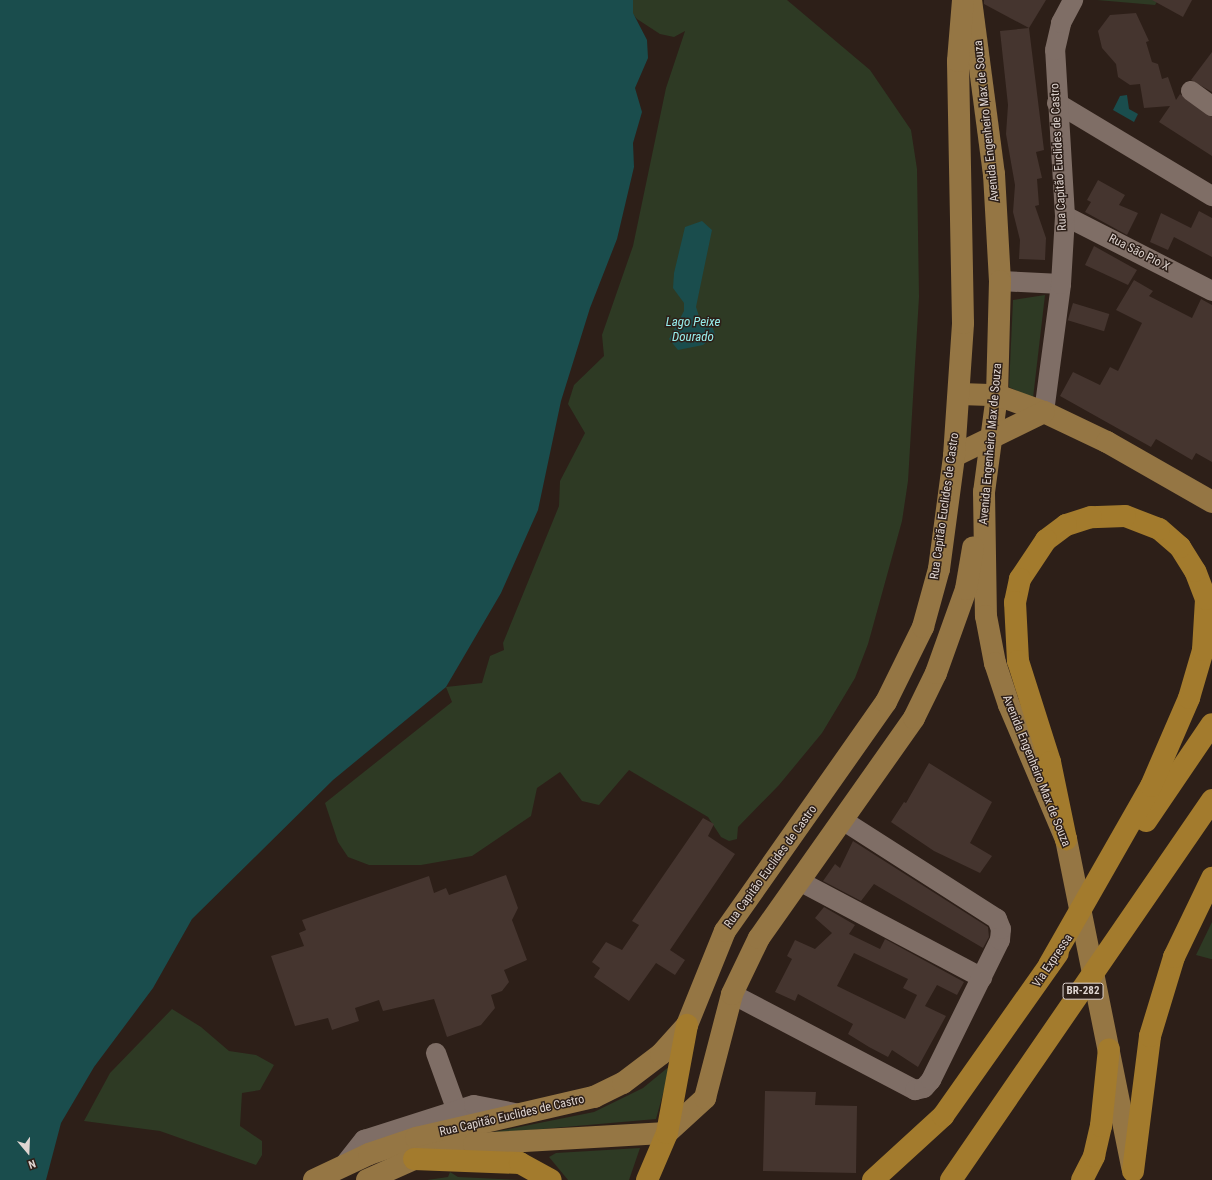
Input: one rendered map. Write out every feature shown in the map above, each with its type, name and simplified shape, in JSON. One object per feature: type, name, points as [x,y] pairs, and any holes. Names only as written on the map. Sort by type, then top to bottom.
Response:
[{"type":"highway","points":[[1049,965],[1151,786],[1189,698],[1204,650],[1206,598],[1195,571],[1180,547],[1159,529],[1124,516],[1090,517],[1066,525],[1046,540],[1020,579],[1015,602],[1018,661],[1050,762],[1066,839]]},
{"type":"highway","name":"Via Expressa","points":[[873,1180],[943,1116],[1049,965],[1212,724]]},
{"type":"highway","name":"BR-282","points":[[951,1180],[1212,800]]},
{"type":"highway","points":[[1134,1176],[1150,1036],[1174,957],[1212,878]]},
{"type":"highway","points":[[647,1180],[667,1133],[687,1026]]},
{"type":"highway","points":[[1082,1180],[1094,1156],[1102,1126],[1109,1048]]},
{"type":"highway","points":[[414,1159],[520,1162],[551,1180]]},
{"type":"main road","name":"Avenida Engenheiro Max de Souza","points":[[960,394],[963,283],[958,61],[963,0]]},
{"type":"main road","name":"Avenida Engenheiro Max de Souza","points":[[971,0],[993,166],[1000,281],[997,395],[993,436],[984,492],[983,571],[989,638],[1009,705],[1066,839],[1134,1176]]},
{"type":"main road","points":[[960,394],[997,395],[1044,412],[1107,442],[1212,502]]},
{"type":"main road","name":"Rua Capitão Euclides de Castro","points":[[314,1180],[345,1164],[454,1127],[526,1115],[594,1097],[623,1083],[661,1054],[687,1026],[725,931],[862,741],[886,702],[923,626],[939,569],[954,456],[960,394]]},
{"type":"main road","points":[[954,456],[1044,412]]},
{"type":"main road","points":[[667,1133],[704,1098],[732,994],[759,938],[844,821],[914,718],[936,673],[966,589],[984,492]]},
{"type":"main road","name":"Rua Capitão Euclides de Castro","points":[[367,1180],[414,1159],[474,1144],[667,1133]]},
{"type":"street","name":"Rua Capitão Euclides de Castro","points":[[1044,412],[1061,284],[1064,216],[1055,50],[1061,23],[1073,0]]},
{"type":"street","points":[[1191,91],[1212,106]]},
{"type":"street","points":[[1057,103],[1212,196]]},
{"type":"street","name":"Rua São Pio X","points":[[1064,216],[1212,291]]},
{"type":"street","points":[[1000,281],[1061,284]]},
{"type":"street","points":[[732,994],[915,1090],[924,1088],[931,1080],[1000,940],[1001,929],[997,919],[844,821]]},
{"type":"street","points":[[801,882],[982,978]]},
{"type":"street","points":[[436,1053],[457,1111]]},
{"type":"street","points":[[345,1164],[364,1140],[474,1106],[526,1115]]},
{"type":"green space","points":[[633,0],[787,0],[870,70],[911,130],[917,169],[919,297],[908,481],[902,521],[868,644],[855,678],[822,733],[779,785],[738,827],[737,839],[729,841],[721,837],[708,817],[629,770],[599,805],[582,801],[560,772],[537,788],[531,816],[472,856],[421,865],[369,865],[348,857],[338,842],[325,803],[452,702],[446,687],[482,683],[490,656],[504,650],[503,643],[559,506],[560,481],[585,433],[568,404],[574,385],[604,356],[602,335],[633,246],[666,88],[685,31],[674,37],[660,34],[637,19],[633,14]]},
{"type":"green space","points":[[1097,0],[1158,0],[1155,5]]},
{"type":"green space","points":[[1045,295],[1033,398],[1009,387],[1013,300]]},
{"type":"green space","points":[[1212,922],[1212,959],[1211,959],[1196,955]]},
{"type":"green space","points":[[172,1009],[201,1027],[229,1051],[256,1055],[274,1065],[260,1090],[242,1093],[240,1126],[262,1141],[262,1155],[256,1165],[160,1131],[84,1121],[110,1073]]},
{"type":"green space","points":[[671,1065],[656,1119],[484,1134],[594,1112],[643,1088]]},
{"type":"green space","points":[[640,1148],[629,1180],[568,1180],[549,1157],[556,1153]]},
{"type":"green space","points":[[450,1172],[458,1177],[521,1180],[427,1180],[448,1177]]},
{"type":"water","points":[[0,0],[633,0],[633,13],[647,40],[648,58],[635,88],[642,112],[633,143],[634,167],[617,239],[590,308],[561,401],[538,510],[501,593],[446,687],[333,780],[192,919],[153,988],[94,1067],[61,1123],[46,1180],[0,1180]]},
{"type":"water","points":[[1127,95],[1129,109],[1138,114],[1134,122],[1113,110],[1120,96]]},
{"type":"water","name":"Lago Peixe Dourado","points":[[702,221],[712,230],[696,307],[699,316],[712,325],[715,335],[703,345],[678,350],[669,339],[684,311],[684,303],[673,288],[674,273],[685,227]]},
{"type":"building","points":[[984,0],[1046,0],[1029,28],[984,4]]},
{"type":"building","points":[[1152,0],[1192,0],[1183,17]]},
{"type":"building","points":[[1136,13],[1149,41],[1146,42],[1152,62],[1158,64],[1162,79],[1168,77],[1176,100],[1180,94],[1212,117],[1212,156],[1159,122],[1170,106],[1144,108],[1140,84],[1130,85],[1118,77],[1116,64],[1102,48],[1098,31],[1110,15]]},
{"type":"building","points":[[1029,28],[1044,150],[1036,152],[1042,178],[1037,179],[1039,205],[1035,206],[1046,238],[1045,260],[1019,259],[1020,240],[1013,212],[1015,185],[1006,134],[1008,105],[1000,31]]},
{"type":"building","points":[[1212,52],[1212,92],[1191,80]]},
{"type":"building","points":[[1098,180],[1125,195],[1119,205],[1138,213],[1127,235],[1085,212],[1091,202],[1087,200]]},
{"type":"building","points":[[1199,211],[1212,218],[1212,257],[1174,237],[1168,250],[1150,242],[1161,213],[1191,228]]},
{"type":"building","points":[[1094,246],[1137,270],[1128,285],[1085,265]]},
{"type":"building","points":[[1134,280],[1153,291],[1149,296],[1192,318],[1201,299],[1212,305],[1212,462],[1196,453],[1192,460],[1156,439],[1151,447],[1060,396],[1073,372],[1100,385],[1110,367],[1118,371],[1142,323],[1116,310]]},
{"type":"building","points":[[1073,303],[1109,314],[1104,331],[1068,320]]},
{"type":"building","points":[[929,763],[992,802],[970,843],[992,856],[980,873],[934,851],[891,822],[904,802],[906,803]]},
{"type":"building","points":[[703,818],[714,824],[708,836],[735,854],[670,950],[685,960],[675,975],[656,963],[629,1001],[594,977],[600,968],[592,962],[606,942],[622,950],[639,925],[632,921]]},
{"type":"building","points":[[853,841],[988,927],[989,937],[983,948],[874,884],[861,901],[823,881],[835,864],[840,868]]},
{"type":"building","points":[[506,875],[518,908],[512,920],[527,960],[504,970],[509,982],[502,991],[491,995],[495,1008],[481,1025],[447,1037],[434,999],[383,1011],[379,1000],[355,1008],[359,1021],[332,1030],[328,1018],[295,1026],[271,956],[304,946],[299,933],[306,930],[302,920],[429,876],[434,893],[446,888],[449,895]]},
{"type":"building","points":[[824,907],[855,925],[849,934],[880,949],[885,939],[964,982],[957,995],[937,985],[925,1006],[946,1016],[918,1067],[892,1050],[888,1057],[869,1047],[848,1034],[853,1024],[798,994],[795,1001],[775,992],[792,959],[787,956],[795,940],[815,949],[832,933],[815,918]],"holes":[[[854,953],[908,979],[903,988],[917,995],[905,1019],[837,986]]]},
{"type":"building","points":[[765,1091],[816,1092],[815,1105],[857,1106],[856,1173],[763,1171]]}]
